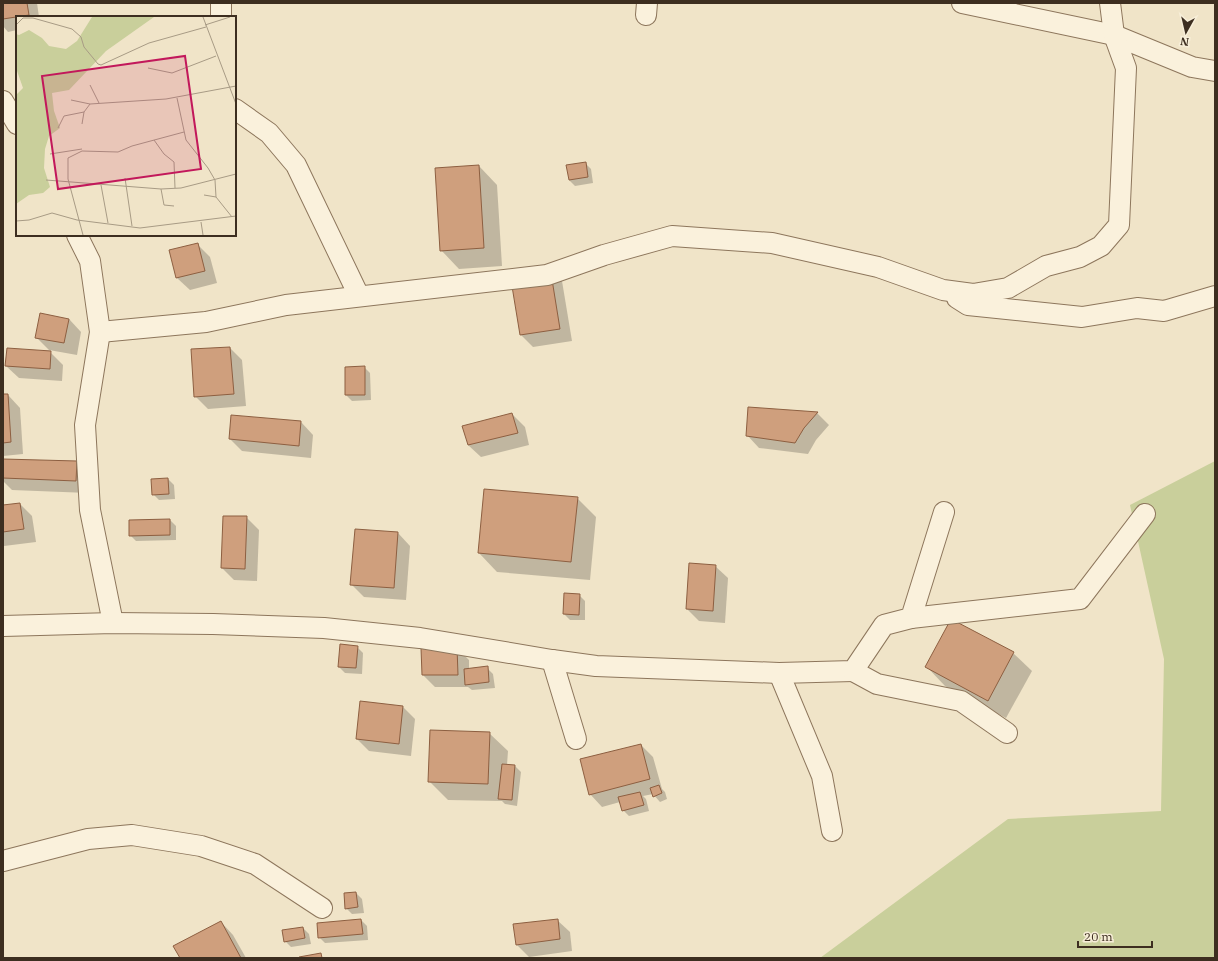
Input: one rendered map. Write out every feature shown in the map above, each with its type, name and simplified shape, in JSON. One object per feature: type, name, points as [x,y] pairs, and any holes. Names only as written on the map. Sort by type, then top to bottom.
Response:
[{"type":"street","points":[[221,3],[221,16]]},
{"type":"street","points":[[962,3],[1114,35],[1192,67],[1215,71]]},
{"type":"street","points":[[943,290],[972,294],[1008,288],[1046,266],[1080,256],[1101,246],[1119,225],[1126,68],[1114,35],[1110,3]]},
{"type":"street","points":[[3,101],[16,122]]},
{"type":"street","points":[[236,110],[269,133],[296,165],[359,296]]},
{"type":"street","points":[[78,236],[90,261],[100,332],[85,425],[90,510],[113,623]]},
{"type":"street","points":[[100,332],[206,322],[286,305],[547,275],[604,255],[672,236],[772,243],[878,267],[943,290],[968,305],[1082,317],[1137,308],[1164,312],[1215,296]]},
{"type":"street","points":[[911,618],[944,512]]},
{"type":"street","points":[[853,671],[884,625],[911,618],[1080,599],[1146,514]]},
{"type":"street","points":[[3,626],[113,623],[214,624],[324,628],[420,638],[596,666],[779,673],[853,671],[877,684],[961,701],[1006,733]]},
{"type":"street","points":[[552,660],[576,739]]},
{"type":"street","points":[[779,673],[822,776],[832,831]]},
{"type":"street","points":[[3,861],[88,839],[132,835],[202,846],[255,864],[322,908]]},
{"type":"green space","points":[[1215,461],[1215,958],[820,958],[1008,819],[1161,811],[1164,659],[1130,505]]},
{"type":"building","points":[[3,3],[27,3],[29,15],[3,19]]},
{"type":"building","points":[[586,162],[588,177],[569,180],[566,165]]},
{"type":"building","points":[[479,165],[484,248],[440,251],[435,168]]},
{"type":"building","points":[[198,243],[205,271],[176,278],[169,250]]},
{"type":"building","points":[[550,267],[560,329],[520,335],[510,274]]},
{"type":"building","points":[[40,313],[69,319],[64,343],[35,338]]},
{"type":"building","points":[[230,347],[234,394],[194,397],[191,349]]},
{"type":"building","points":[[7,348],[51,351],[50,369],[5,366]]},
{"type":"building","points":[[365,366],[365,395],[345,395],[345,367]]},
{"type":"building","points":[[3,394],[8,394],[11,442],[3,443]]},
{"type":"building","points":[[748,407],[818,412],[804,428],[795,443],[746,436]]},
{"type":"building","points":[[512,413],[518,433],[468,445],[462,426]]},
{"type":"building","points":[[231,415],[301,421],[299,446],[229,439]]},
{"type":"building","points":[[3,459],[77,461],[76,481],[3,478]]},
{"type":"building","points":[[168,478],[169,494],[152,495],[151,479]]},
{"type":"building","points":[[484,489],[578,497],[571,562],[478,553]]},
{"type":"building","points":[[20,503],[24,529],[3,532],[3,505]]},
{"type":"building","points":[[223,516],[247,516],[245,569],[221,568]]},
{"type":"building","points":[[170,519],[170,535],[129,536],[129,520]]},
{"type":"building","points":[[355,529],[398,532],[394,588],[350,585]]},
{"type":"building","points":[[689,563],[716,565],[713,611],[686,609]]},
{"type":"building","points":[[564,593],[580,594],[579,615],[563,614]]},
{"type":"building","points":[[951,619],[1014,652],[988,701],[925,667]]},
{"type":"building","points":[[340,644],[358,646],[356,668],[338,667]]},
{"type":"building","points":[[457,647],[458,675],[422,675],[421,648]]},
{"type":"building","points":[[488,666],[489,682],[465,685],[464,669]]},
{"type":"building","points":[[360,701],[403,706],[399,744],[356,739]]},
{"type":"building","points":[[430,730],[490,732],[488,784],[428,782]]},
{"type":"building","points":[[641,744],[650,779],[589,795],[580,759]]},
{"type":"building","points":[[502,764],[515,765],[512,800],[498,799]]},
{"type":"building","points":[[659,785],[662,793],[653,797],[650,788]]},
{"type":"building","points":[[640,792],[644,805],[622,811],[618,797]]},
{"type":"building","points":[[356,892],[358,907],[345,909],[344,893]]},
{"type":"building","points":[[361,919],[363,934],[318,938],[317,923]]},
{"type":"building","points":[[558,919],[560,939],[516,945],[513,924]]},
{"type":"building","points":[[221,921],[241,958],[180,958],[173,946]]},
{"type":"building","points":[[303,927],[305,938],[284,942],[282,930]]},
{"type":"building","points":[[321,953],[322,958],[299,958],[299,957]]}]
